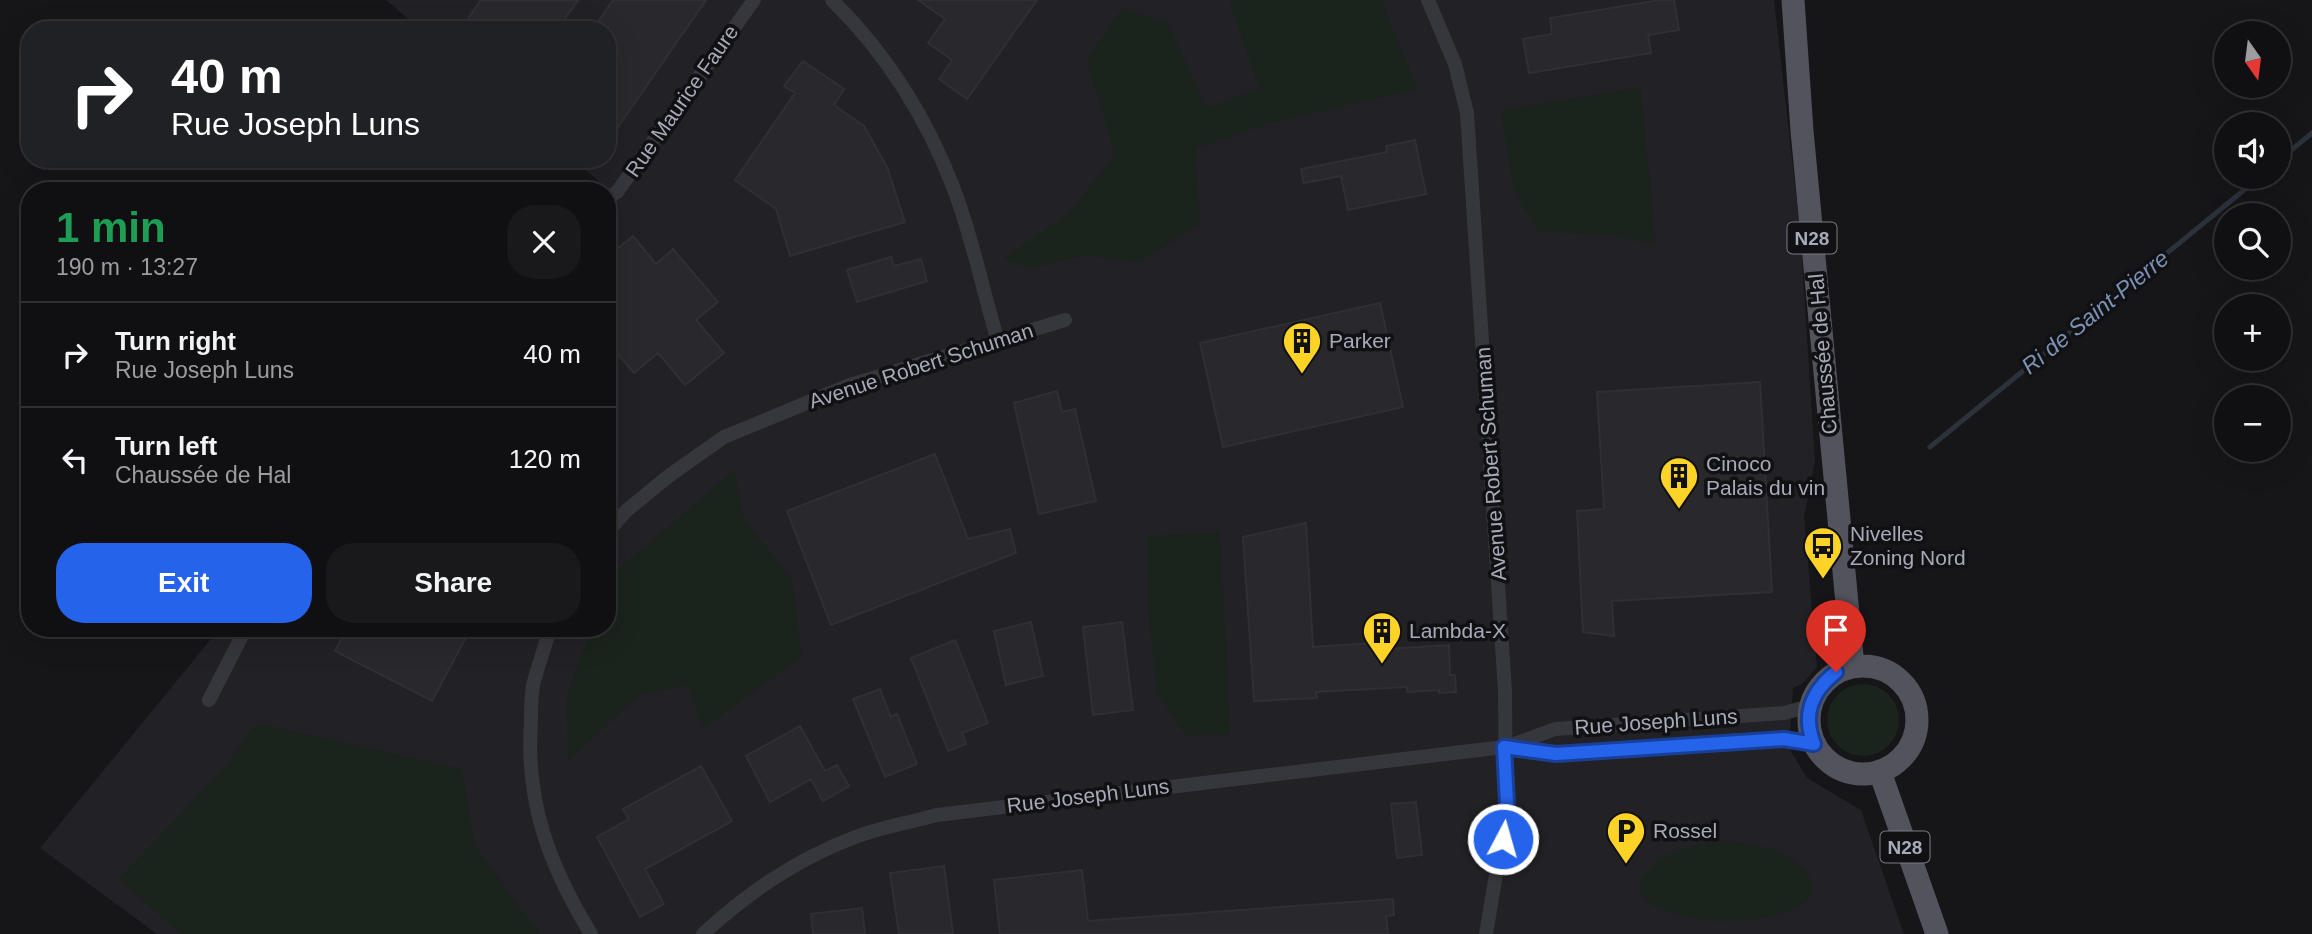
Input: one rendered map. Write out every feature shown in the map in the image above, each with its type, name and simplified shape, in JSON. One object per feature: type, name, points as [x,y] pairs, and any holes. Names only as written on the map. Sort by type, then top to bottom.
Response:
[{"type":"main road","name":"Chaussée de Hal","points":[[1793,0],[1802,131],[1853,666]]},
{"type":"main road","points":[[1853,666],[1879,668],[1895,676],[1907,688],[1914,701],[1916,734],[1908,750],[1896,763],[1880,772],[1853,774],[1828,762],[1814,744],[1808,721],[1810,706],[1822,683],[1836,672],[1853,666]]},
{"type":"main road","name":"N28","points":[[1880,772],[1937,934]]},
{"type":"street","name":"Rue Maurice Faure","points":[[616,193],[754,0]]},
{"type":"street","points":[[832,0],[883,58],[918,109],[955,192],[998,341]]},
{"type":"street","name":"Avenue Robert Schuman","points":[[1428,0],[1455,64],[1467,113],[1505,691],[1506,815],[1486,934]]},
{"type":"street","name":"Avenue Robert Schuman","points":[[616,523],[670,475],[724,437],[849,385],[1065,320]]},
{"type":"street","points":[[209,700],[241,637]]},
{"type":"street","points":[[547,637],[533,686],[529,744],[533,781],[541,831],[555,870],[591,934]]},
{"type":"street","name":"Rue Joseph Luns","points":[[703,934],[730,909],[799,864],[858,836],[937,815],[1504,747],[1555,729],[1784,713],[1810,706]]},
{"type":"street","name":"Rue Joseph Luns","points":[[1504,747],[1556,754],[1784,739],[1814,744]]},
{"type":"shaded area","points":[[386,0],[1774,0],[1800,229],[1815,461],[1804,517],[1817,667],[1802,684],[1793,688],[1789,748],[1807,778],[1861,810],[1904,934],[157,934],[40,848],[213,637],[616,637],[616,182],[600,182],[583,168],[616,168],[616,21],[410,21]]},
{"type":"shaded area","points":[[1381,0],[1417,89],[1267,124],[1195,149],[1200,224],[1137,263],[1086,255],[1028,269],[1004,258],[1069,214],[1115,154],[1087,60],[1122,8],[1168,23],[1206,108],[1260,89],[1230,2]]},
{"type":"shaded area","points":[[1640,87],[1656,244],[1602,235],[1538,231],[1514,190],[1501,110]]},
{"type":"shaded area","points":[[734,471],[745,521],[792,579],[802,657],[703,728],[688,685],[639,695],[568,761],[567,695],[589,637],[616,637],[616,571]]},
{"type":"shaded area","points":[[1220,532],[1230,734],[1186,736],[1157,693],[1149,615],[1148,536]]},
{"type":"shaded area","points":[[1870,684],[1889,694],[1897,706],[1897,734],[1889,746],[1877,754],[1856,756],[1837,746],[1829,734],[1827,713],[1837,694],[1849,686]]},
{"type":"shaded area","points":[[257,723],[462,769],[474,844],[539,934],[181,934],[119,879],[222,771]]},
{"type":"shaded area","points":[[1727,841],[1775,850],[1796,862],[1812,881],[1808,898],[1790,911],[1761,918],[1727,921],[1693,918],[1664,911],[1645,898],[1641,881],[1657,862],[1678,850]]},
{"type":"building","points":[[481,0],[578,0],[563,21],[466,21]]},
{"type":"building","points":[[613,0],[706,0],[616,130],[616,21],[598,21]]},
{"type":"building","points":[[918,0],[1037,0],[967,99],[939,79],[952,60],[928,43],[945,19]]},
{"type":"building","points":[[1674,0],[1679,30],[1648,35],[1651,53],[1529,73],[1523,39],[1552,34],[1550,18]]},
{"type":"building","points":[[803,61],[844,89],[834,105],[864,126],[887,167],[905,222],[790,256],[776,209],[735,180],[795,93],[784,86]]},
{"type":"building","points":[[1415,140],[1426,194],[1348,210],[1341,176],[1304,183],[1301,169],[1387,152],[1386,146]]},
{"type":"building","points":[[633,236],[656,264],[673,249],[718,302],[696,320],[724,353],[685,385],[658,353],[634,373],[616,352],[616,250]]},
{"type":"building","points":[[891,257],[894,266],[921,259],[927,281],[857,302],[847,270]]},
{"type":"building","name":"Parker","points":[[1380,303],[1403,407],[1223,447],[1200,343]]},
{"type":"building","name":"Cinoco Palais du vin","points":[[1760,382],[1772,592],[1612,601],[1614,636],[1583,632],[1577,511],[1604,509],[1597,392]]},
{"type":"building","points":[[1057,391],[1062,412],[1075,409],[1096,501],[1039,514],[1014,403]]},
{"type":"building","points":[[935,454],[968,539],[1010,529],[1016,553],[831,625],[787,511]]},
{"type":"building","points":[[1306,523],[1313,647],[1386,642],[1387,649],[1449,645],[1450,675],[1455,675],[1456,692],[1407,692],[1407,687],[1316,692],[1317,698],[1254,701],[1243,537]]},
{"type":"building","points":[[1031,622],[1043,676],[1006,685],[994,631]]},
{"type":"building","points":[[1122,622],[1133,710],[1093,715],[1083,627]]},
{"type":"building","points":[[342,637],[466,637],[432,701],[335,651]]},
{"type":"building","points":[[955,640],[988,723],[962,733],[966,744],[948,751],[911,658]]},
{"type":"building","points":[[880,689],[891,717],[897,714],[917,764],[885,777],[853,699]]},
{"type":"building","points":[[800,726],[825,771],[837,765],[849,786],[823,801],[811,779],[770,802],[746,756]]},
{"type":"building","points":[[701,766],[732,821],[645,869],[664,904],[640,917],[597,837],[629,819],[623,809]]},
{"type":"building","points":[[1416,802],[1422,855],[1397,858],[1391,804]]},
{"type":"building","points":[[944,866],[953,934],[899,934],[890,873]]},
{"type":"building","points":[[1082,870],[1088,921],[1393,899],[1394,915],[1386,916],[1388,934],[1000,934],[994,880]]},
{"type":"building","points":[[862,908],[865,934],[813,934],[811,914]]},
{"type":"waterway","name":"Ri de Saint-Pierre","points":[[2291,150],[2312,133]]},
{"type":"waterway","name":"Ri de Saint-Pierre","points":[[1930,447],[2245,189]]},
{"type":"place","name":"Parker","points":[[1302,375]]},
{"type":"place","name":"Cinoco Palais du vin","points":[[1679,510]]},
{"type":"place","name":"Nivelles Zoning Nord","points":[[1823,580]]},
{"type":"place","name":"Lambda-X","points":[[1382,665]]},
{"type":"place","name":"Rossel","points":[[1626,865]]},
{"type":"route","points":[[1503,839],[1507,803],[1504,747],[1556,754],[1784,739],[1814,744],[1808,721],[1810,706],[1822,683],[1836,672]]}]
